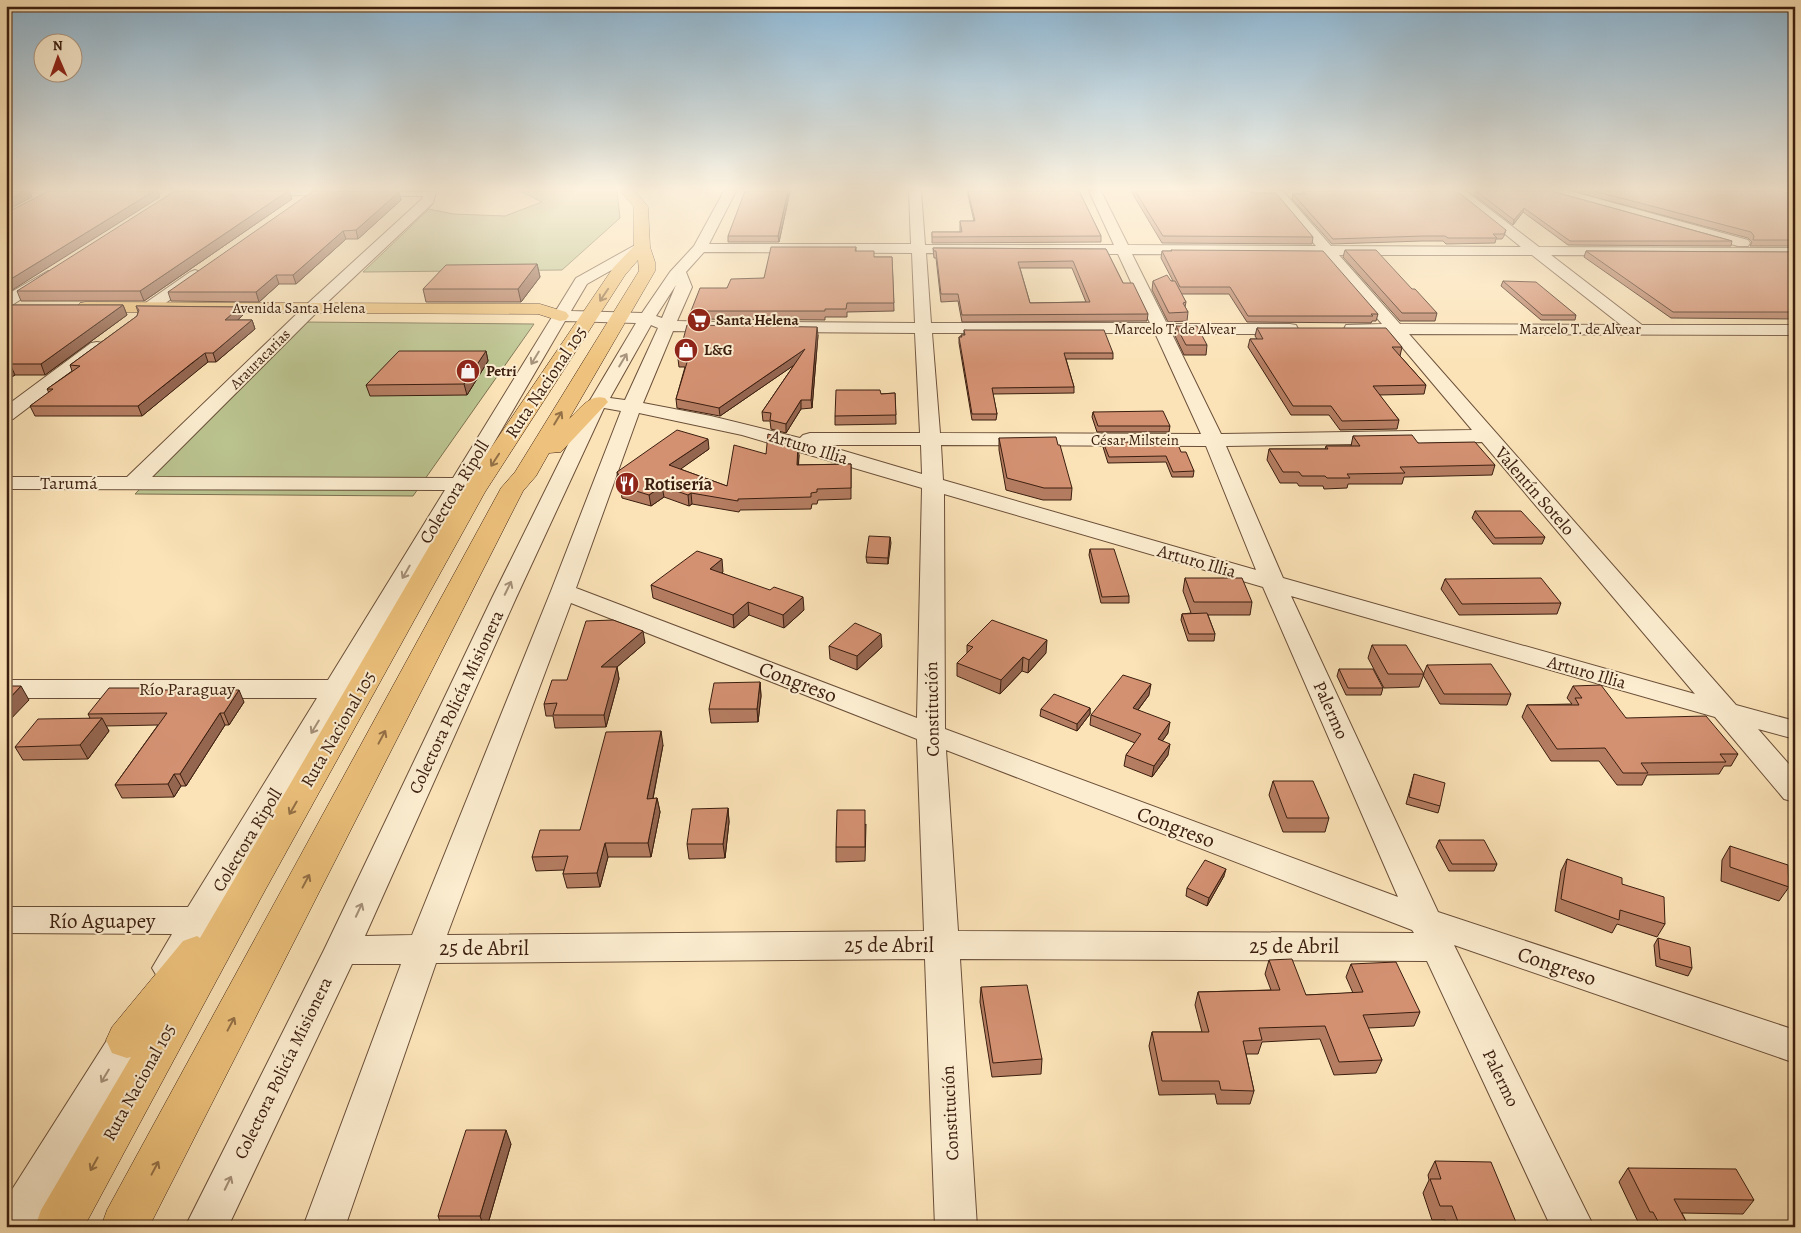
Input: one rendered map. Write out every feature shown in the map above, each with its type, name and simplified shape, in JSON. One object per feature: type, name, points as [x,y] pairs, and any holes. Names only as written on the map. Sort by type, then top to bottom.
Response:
[{"type":"main road","name":"Ruta Nacional 105","points":[[58,1227],[250,884],[474,492],[619,272],[641,249]]},
{"type":"main road","name":"Ruta Nacional 105","points":[[124,1227],[513,488],[524,476],[647,271],[647,262],[642,249]]},
{"type":"main road","name":"Avenida Santa Helena","points":[[306,314],[129,322],[74,314],[150,307],[306,314],[530,320],[560,316]]},
{"type":"main road","points":[[6,308],[26,308]]},
{"type":"main road","points":[[524,476],[598,402]]},
{"type":"main road","points":[[127,1040],[250,884]]},
{"type":"street","name":"Arauracarias","points":[[132,484],[154,465],[306,314],[376,249]]},
{"type":"street","name":"Colectora Ripoll","points":[[13,1227],[338,689],[458,484],[581,281],[601,268],[641,249]]},
{"type":"street","name":"Colectora Policía Misionera","points":[[206,1227],[341,950],[504,598],[598,402],[647,318],[679,272],[700,249]]},
{"type":"street","name":"Constitución","points":[[918,249],[932,484],[931,734],[956,1227]]},
{"type":"street","points":[[1029,249],[1795,252]]},
{"type":"street","name":"Palermo","points":[[1123,249],[1214,440],[1274,584],[1431,934],[1573,1227]]},
{"type":"street","points":[[1763,249],[1775,252]]},
{"type":"street","name":"Valentín Sotelo","points":[[1326,250],[1397,329],[1487,436],[1795,791]]},
{"type":"street","points":[[1534,250],[1636,329]]},
{"type":"street","points":[[150,307],[208,267]]},
{"type":"street","points":[[6,302],[57,270]]},
{"type":"street","points":[[324,1227],[424,949],[563,591],[632,406],[684,287],[679,272]]},
{"type":"street","name":"Avenida Santa Helena","points":[[560,316],[647,318]]},
{"type":"street","points":[[647,318],[668,326],[736,327]]},
{"type":"street","name":"Marcelo T. de Alvear","points":[[766,327],[1308,329]]},
{"type":"street","name":"Marcelo T. de Alvear","points":[[1338,329],[1795,330]]},
{"type":"street","points":[[6,415],[110,338]]},
{"type":"street","name":"Arturo Illia","points":[[598,402],[632,406],[721,422],[782,438],[1274,584],[1795,730]]},
{"type":"street","name":"César Milstein","points":[[782,438],[1214,440],[1487,436]]},
{"type":"street","name":"Tarumá","points":[[6,483],[458,484]]},
{"type":"street","name":"Congreso","points":[[563,591],[931,734],[1431,934],[1795,1047]]},
{"type":"street","name":"Río Paraguay","points":[[6,689],[338,689]]},
{"type":"street","name":"Río Aguapey","points":[[6,920],[198,921]]},
{"type":"street","name":"25 de Abril","points":[[341,950],[942,945],[1431,934]]},
{"type":"green space","points":[[388,249],[586,249],[562,270],[363,272]]},
{"type":"green space","points":[[302,322],[534,324],[413,496],[135,494]]},
{"type":"building","points":[[6,249],[60,249],[6,282]]},
{"type":"building","points":[[84,249],[203,249],[140,291],[17,291]]},
{"type":"building","points":[[230,249],[323,249],[293,275],[276,275],[256,292],[168,292]]},
{"type":"building","points":[[771,249],[856,249],[855,251],[874,251],[874,257],[892,257],[894,303],[847,303],[846,309],[825,309],[825,311],[691,311],[700,288],[727,288],[731,279],[764,278]]},
{"type":"building","points":[[933,249],[1106,249],[1123,283],[1133,283],[1148,314],[962,315],[958,294],[941,294],[936,251]],"holes":[[[1073,261],[1090,302],[1030,303],[1018,262]]]},
{"type":"building","points":[[1345,250],[1376,250],[1437,313],[1402,313]]},
{"type":"building","points":[[1162,251],[1323,251],[1378,314],[1371,314],[1373,316],[1248,316],[1230,287],[1180,287]]},
{"type":"building","points":[[1586,251],[1795,252],[1795,312],[1673,312]]},
{"type":"building","points":[[537,264],[518,289],[423,289],[446,265]]},
{"type":"building","points":[[1167,275],[1171,281],[1175,281],[1186,302],[1183,303],[1188,312],[1169,313],[1153,281]]},
{"type":"building","points":[[1503,281],[1536,282],[1576,315],[1542,315]]},
{"type":"building","points":[[6,305],[123,305],[41,364],[10,364],[6,367]]},
{"type":"building","points":[[136,306],[240,307],[225,320],[252,320],[213,353],[205,353],[138,406],[30,406],[53,389],[47,389],[80,366],[70,365],[137,316],[139,310]]},
{"type":"building","points":[[687,325],[817,327],[811,400],[801,400],[786,424],[770,420],[771,413],[762,412],[805,349],[719,408],[676,399],[688,359],[678,359]]},
{"type":"building","points":[[1176,326],[1197,326],[1207,345],[1186,345]]},
{"type":"building","points":[[1257,328],[1386,328],[1402,347],[1392,347],[1426,385],[1373,386],[1399,420],[1342,421],[1331,406],[1293,406],[1250,339],[1263,339]]},
{"type":"building","points":[[964,330],[1104,330],[1113,353],[1064,353],[1074,387],[992,388],[997,414],[972,414],[959,337],[965,335]]},
{"type":"building","points":[[399,351],[486,351],[464,384],[366,385]]},
{"type":"building","points":[[836,390],[880,390],[881,394],[895,393],[896,415],[835,416]]},
{"type":"building","points":[[1163,411],[1170,426],[1098,426],[1093,412]]},
{"type":"building","points":[[677,430],[708,439],[669,465],[727,486],[734,445],[766,454],[768,434],[777,437],[772,444],[798,444],[797,465],[851,464],[851,488],[817,489],[817,492],[811,493],[811,497],[738,499],[738,501],[691,493],[688,495],[662,486],[649,495],[620,486],[622,480],[617,472]]},
{"type":"building","points":[[1412,435],[1418,443],[1475,442],[1495,465],[1400,467],[1405,473],[1347,474],[1350,478],[1327,478],[1325,476],[1302,476],[1299,472],[1283,472],[1269,449],[1328,449],[1326,446],[1360,446],[1353,436]]},
{"type":"building","points":[[1056,437],[1072,488],[1044,488],[1007,478],[999,438]]},
{"type":"building","points":[[1103,442],[1177,442],[1181,452],[1186,452],[1194,471],[1173,472],[1166,456],[1109,457]]},
{"type":"building","points":[[1475,511],[1521,511],[1545,537],[1495,538]]},
{"type":"building","points":[[869,536],[890,537],[888,558],[866,557]]},
{"type":"building","points":[[1090,549],[1114,549],[1129,596],[1102,597]]},
{"type":"building","points":[[697,551],[722,559],[710,569],[770,590],[774,587],[803,597],[783,615],[748,602],[733,615],[651,585]]},
{"type":"building","points":[[1185,578],[1242,578],[1252,602],[1194,602]]},
{"type":"building","points":[[1541,578],[1561,603],[1462,604],[1445,579]]},
{"type":"building","points":[[1207,613],[1215,634],[1189,634],[1182,614]]},
{"type":"building","points":[[613,620],[643,631],[601,667],[617,667],[604,715],[553,715],[557,703],[544,704],[552,680],[567,680],[586,621]]},
{"type":"building","points":[[992,620],[1047,640],[1029,660],[1023,657],[1001,680],[957,663],[973,647],[967,645]]},
{"type":"building","points":[[855,623],[881,634],[857,656],[829,646]]},
{"type":"building","points":[[1372,645],[1406,645],[1424,674],[1388,674]]},
{"type":"building","points":[[1491,664],[1511,694],[1444,694],[1427,665]]},
{"type":"building","points":[[1339,669],[1373,669],[1383,688],[1348,688]]},
{"type":"building","points":[[1123,675],[1151,684],[1133,708],[1170,722],[1158,739],[1170,744],[1154,766],[1126,755],[1141,734],[1091,715]]},
{"type":"building","points":[[760,682],[757,709],[709,709],[714,683]]},
{"type":"building","points":[[1601,685],[1626,718],[1706,716],[1738,754],[1720,754],[1726,762],[1641,763],[1648,773],[1623,773],[1605,748],[1557,749],[1527,705],[1579,705],[1575,698],[1582,698],[1573,686]]},
{"type":"building","points":[[6,686],[21,686],[6,702]]},
{"type":"building","points":[[109,688],[239,690],[224,713],[220,713],[180,774],[174,774],[168,784],[115,785],[167,713],[88,714]]},
{"type":"building","points":[[1054,694],[1090,708],[1077,724],[1041,709]]},
{"type":"building","points":[[102,718],[80,745],[15,747],[38,719]]},
{"type":"building","points":[[661,731],[647,799],[657,798],[648,843],[605,843],[597,873],[563,874],[568,856],[532,857],[540,830],[580,830],[606,732]]},
{"type":"building","points":[[1414,774],[1445,783],[1440,806],[1409,797]]},
{"type":"building","points":[[1273,781],[1313,781],[1329,818],[1287,818]]},
{"type":"building","points":[[728,808],[723,844],[687,844],[692,809]]},
{"type":"building","points":[[837,810],[865,810],[865,847],[836,847]]},
{"type":"building","points":[[1439,840],[1484,840],[1497,864],[1452,864]]},
{"type":"building","points":[[1730,846],[1788,865],[1789,887],[1730,867]]},
{"type":"building","points":[[1567,859],[1622,878],[1622,884],[1664,897],[1665,924],[1620,910],[1619,920],[1561,899]]},
{"type":"building","points":[[1205,860],[1226,869],[1209,898],[1187,888]]},
{"type":"building","points":[[1658,938],[1690,947],[1692,968],[1660,959]]},
{"type":"building","points":[[1292,959],[1306,995],[1363,992],[1351,964],[1396,962],[1420,1012],[1363,1015],[1382,1060],[1339,1062],[1325,1026],[1259,1028],[1262,1040],[1243,1041],[1254,1091],[1221,1090],[1219,1081],[1162,1081],[1152,1032],[1209,1032],[1198,992],[1280,990],[1269,960]]},
{"type":"building","points":[[1027,985],[1042,1059],[993,1063],[981,987]]},
{"type":"building","points":[[466,1130],[506,1130],[480,1216],[438,1216]]},
{"type":"building","points":[[1435,1161],[1491,1162],[1518,1227],[1460,1227],[1452,1206],[1440,1206],[1430,1179],[1441,1179]]},
{"type":"building","points":[[1628,1168],[1736,1169],[1754,1200],[1674,1199],[1689,1227],[1661,1227],[1653,1212],[1650,1212]]},
{"type":"place","name":"Santa Helena","points":[[699,320]]},
{"type":"place","name":"L&G","points":[[686,350]]},
{"type":"place","name":"Petri","points":[[468,371]]},
{"type":"place","name":"Rotisería","points":[[627,484]]}]
